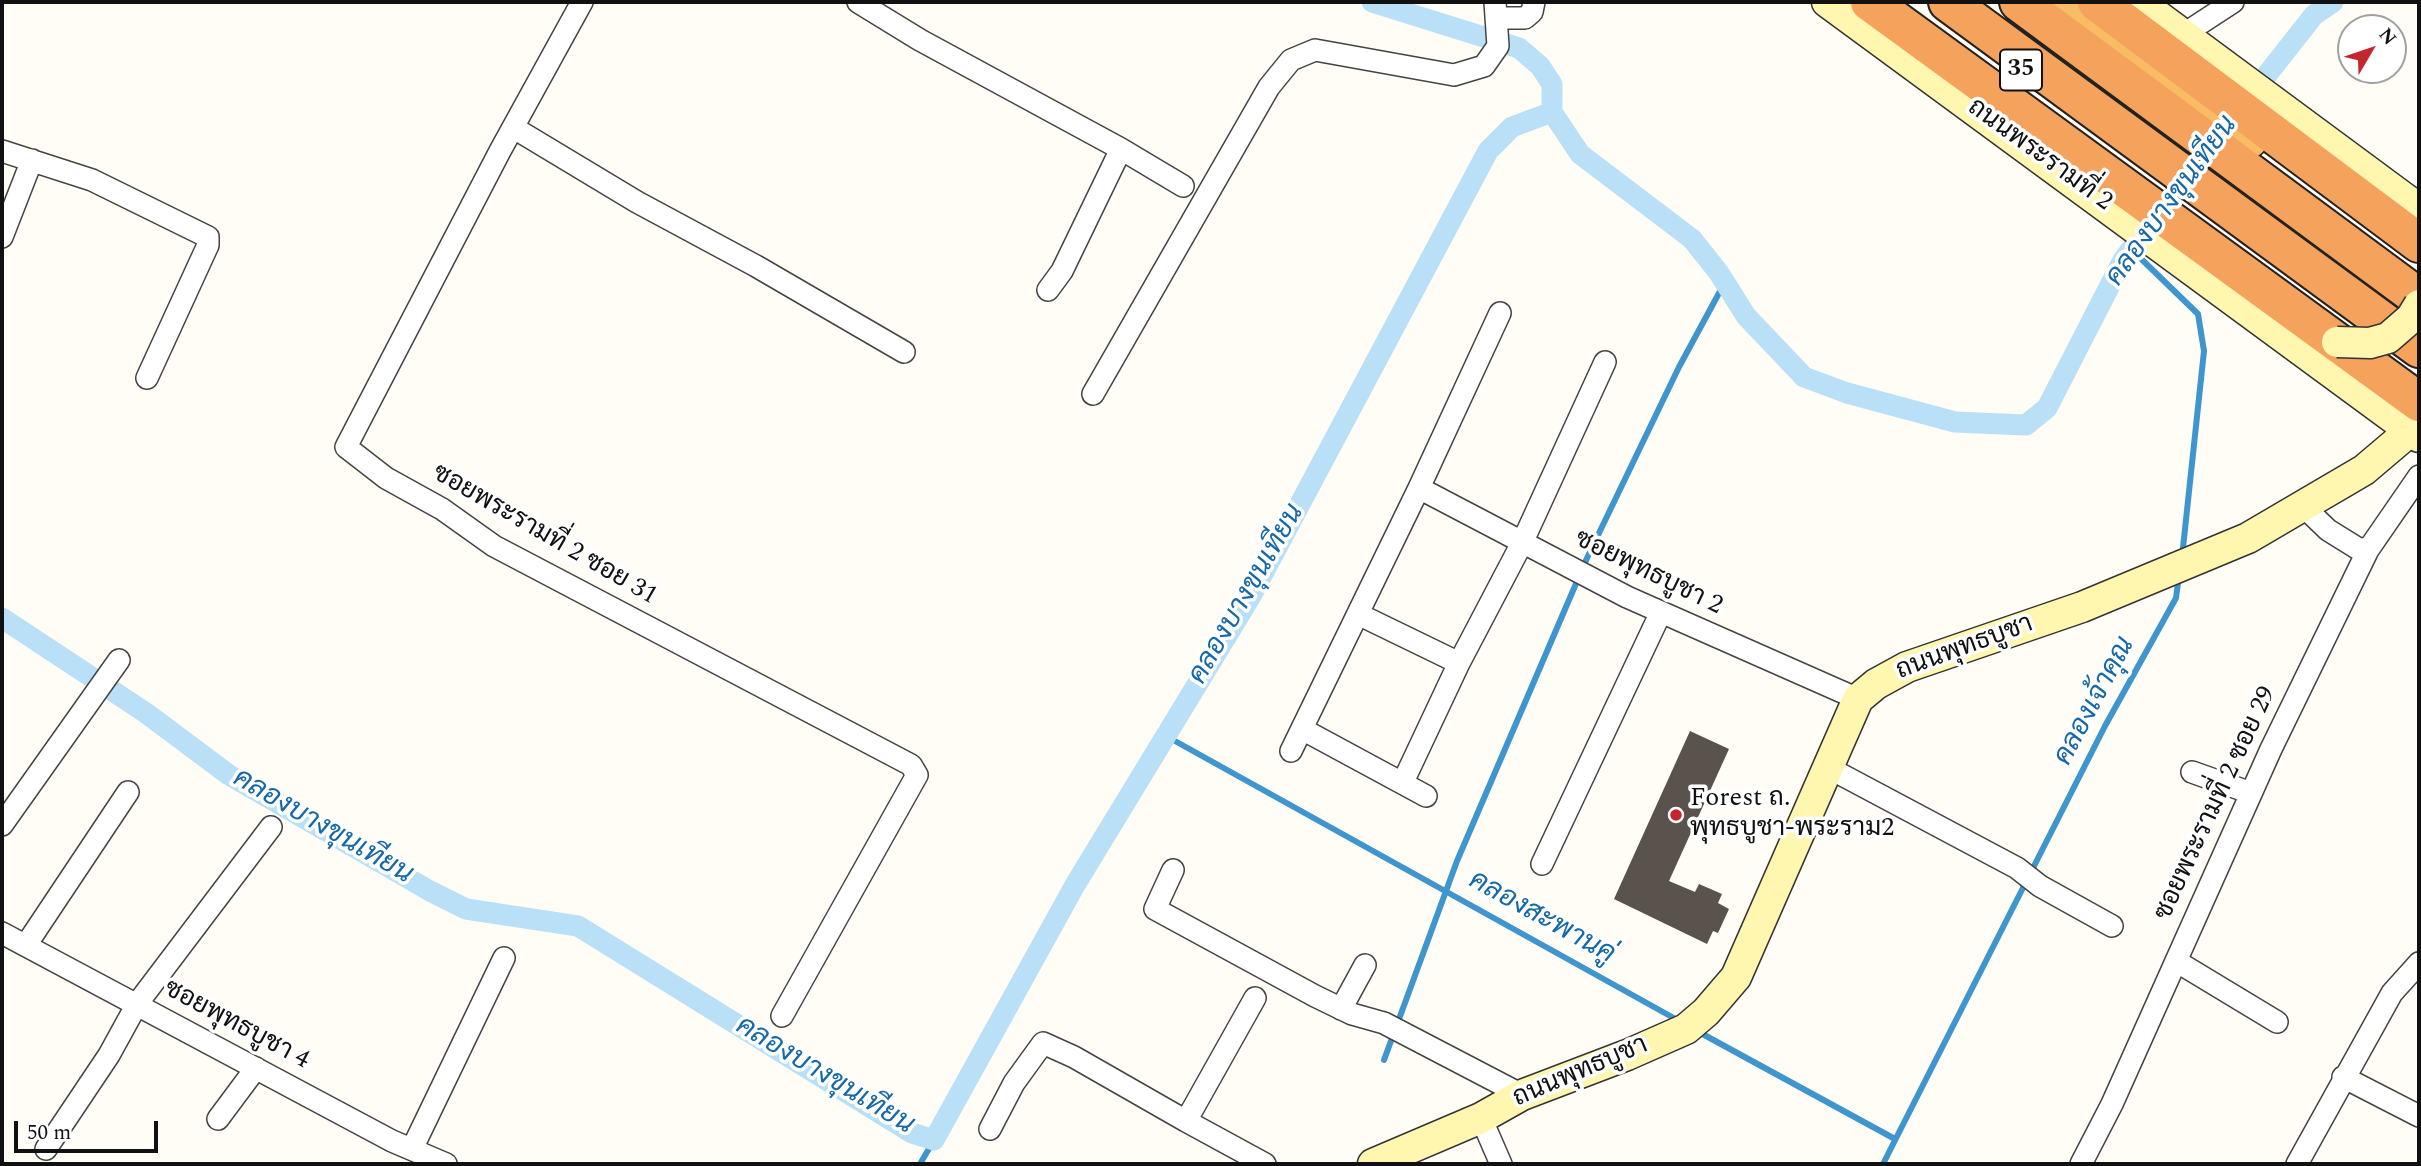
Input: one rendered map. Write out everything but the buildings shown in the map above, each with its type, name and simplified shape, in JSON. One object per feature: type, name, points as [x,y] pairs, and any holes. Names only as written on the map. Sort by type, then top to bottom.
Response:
[{"type":"highway","points":[[1948,2],[2419,348]]},
{"type":"highway","points":[[2019,2],[2419,298]]},
{"type":"highway","points":[[2061,2],[2297,175],[2418,241]]},
{"type":"highway","points":[[2097,2],[2418,241]]},
{"type":"highway","points":[[1898,8],[2336,342],[2416,423]]},
{"type":"highway","name":"35","points":[[1898,8],[2114,139],[2419,365]]},
{"type":"main road","name":"ถนนพระรามที่ 2","points":[[1827,2],[2205,278],[2416,423]]},
{"type":"main road","points":[[2139,2],[2316,133],[2418,241]]},
{"type":"main road","points":[[2336,342],[2370,343],[2388,338],[2411,318],[2419,305]]},
{"type":"main road","name":"ถนนพุทธบูชา","points":[[1374,1164],[1481,1118],[1522,1095],[1627,1055],[1696,1021],[1737,977],[1858,699],[1876,684],[1907,667],[2155,579],[2258,533],[2364,470],[2416,423]]},
{"type":"street","name":"ซอยพระรามที่ 2 ซอย 31","points":[[582,2],[346,447],[386,478],[442,509],[494,546],[911,765],[917,775],[782,1016]]},
{"type":"street","points":[[858,2],[920,40],[1121,149],[1183,186]]},
{"type":"street","points":[[1093,394],[1269,86],[1291,60],[1315,50],[1454,75],[1484,66],[1498,47],[1497,16],[1525,18],[1532,12],[1534,2]]},
{"type":"street","points":[[2192,40],[2233,2]]},
{"type":"street","points":[[514,128],[637,202],[756,266],[860,326],[875,338],[904,352]]},
{"type":"street","points":[[1048,290],[1062,271],[1121,149]]},
{"type":"street","points":[[2,151],[92,180],[204,232],[208,237],[208,245],[147,378]]},
{"type":"street","points":[[2,237],[32,160]]},
{"type":"street","points":[[1290,751],[1419,488],[1500,313]]},
{"type":"street","points":[[1403,782],[1459,663],[1522,543],[1605,362]]},
{"type":"street","name":"ซอยพระรามที่ 2 ซอย 29","points":[[2081,1164],[2112,1104],[2251,793],[2368,550],[2419,476]]},
{"type":"street","name":"ซอยพุทธบูชา 2","points":[[1419,488],[1661,612],[1858,699]]},
{"type":"street","points":[[2303,506],[2328,530],[2357,548],[2368,550]]},
{"type":"street","points":[[1542,864],[1661,612]]},
{"type":"street","points":[[1358,614],[1459,663]]},
{"type":"street","points":[[2,825],[86,711],[116,664]]},
{"type":"street","points":[[1303,729],[1426,796]]},
{"type":"street","points":[[1829,768],[2017,868],[2040,886],[2112,926]]},
{"type":"street","points":[[2192,772],[2251,793]]},
{"type":"street","points":[[26,945],[128,792]]},
{"type":"street","points":[[47,1149],[108,1055],[137,1004],[271,827]]},
{"type":"street","points":[[1173,870],[1155,909],[1341,1009],[1384,1023],[1522,1095]]},
{"type":"street","name":"ซอยพุทธบูชา 4","points":[[2,933],[256,1068],[446,1164]]},
{"type":"street","points":[[412,1149],[504,958]]},
{"type":"street","points":[[2176,961],[2277,1022]]},
{"type":"street","points":[[1341,1009],[1365,965]]},
{"type":"street","points":[[2297,1164],[2392,993],[2416,974]]},
{"type":"street","points":[[1186,1121],[1255,998]]},
{"type":"street","points":[[990,1129],[1014,1083],[1043,1043],[1074,1057],[1265,1164]]},
{"type":"street","points":[[218,1119],[256,1068]]},
{"type":"street","points":[[2343,1077],[2419,1116]]},
{"type":"street","points":[[1481,1118],[1501,1164]]},
{"type":"waterway","points":[[1372,2],[1519,48],[1540,66],[1552,84],[1552,112]]},
{"type":"waterway","name":"คลองบางขุนเทียน","points":[[2247,100],[2314,15],[2333,2]]},
{"type":"waterway","name":"คลองบางขุนเทียน","points":[[2,618],[146,713],[229,775],[430,891],[466,909],[578,926],[912,1133],[934,1140],[1075,885],[1251,596],[1488,151],[1512,127],[1552,112],[1580,154],[1692,239],[1719,273],[1746,316],[1804,377],[1847,393],[1955,422],[2026,425],[2047,408],[2123,260],[2193,170]]},
{"type":"waterway","name":"คลองเจ้าคุณ","points":[[2131,249],[2198,314],[2204,351],[2182,557]]},
{"type":"waterway","points":[[1384,1060],[1457,861],[1587,558],[1679,367],[1725,282]]},
{"type":"waterway","name":"คลองเจ้าคุณ","points":[[1883,1164],[2105,726],[2176,598],[2179,575]]},
{"type":"waterway","name":"คลองสะพานคู่","points":[[1166,736],[1681,1022]]},
{"type":"waterway","name":"คลองสะพานคู่","points":[[1697,1031],[1895,1139]]},
{"type":"waterway","points":[[920,1164],[934,1140]]},
{"type":"place","name":"Forest ถ. พุทธบูชา-พระราม2","points":[[1676,815]]}]
